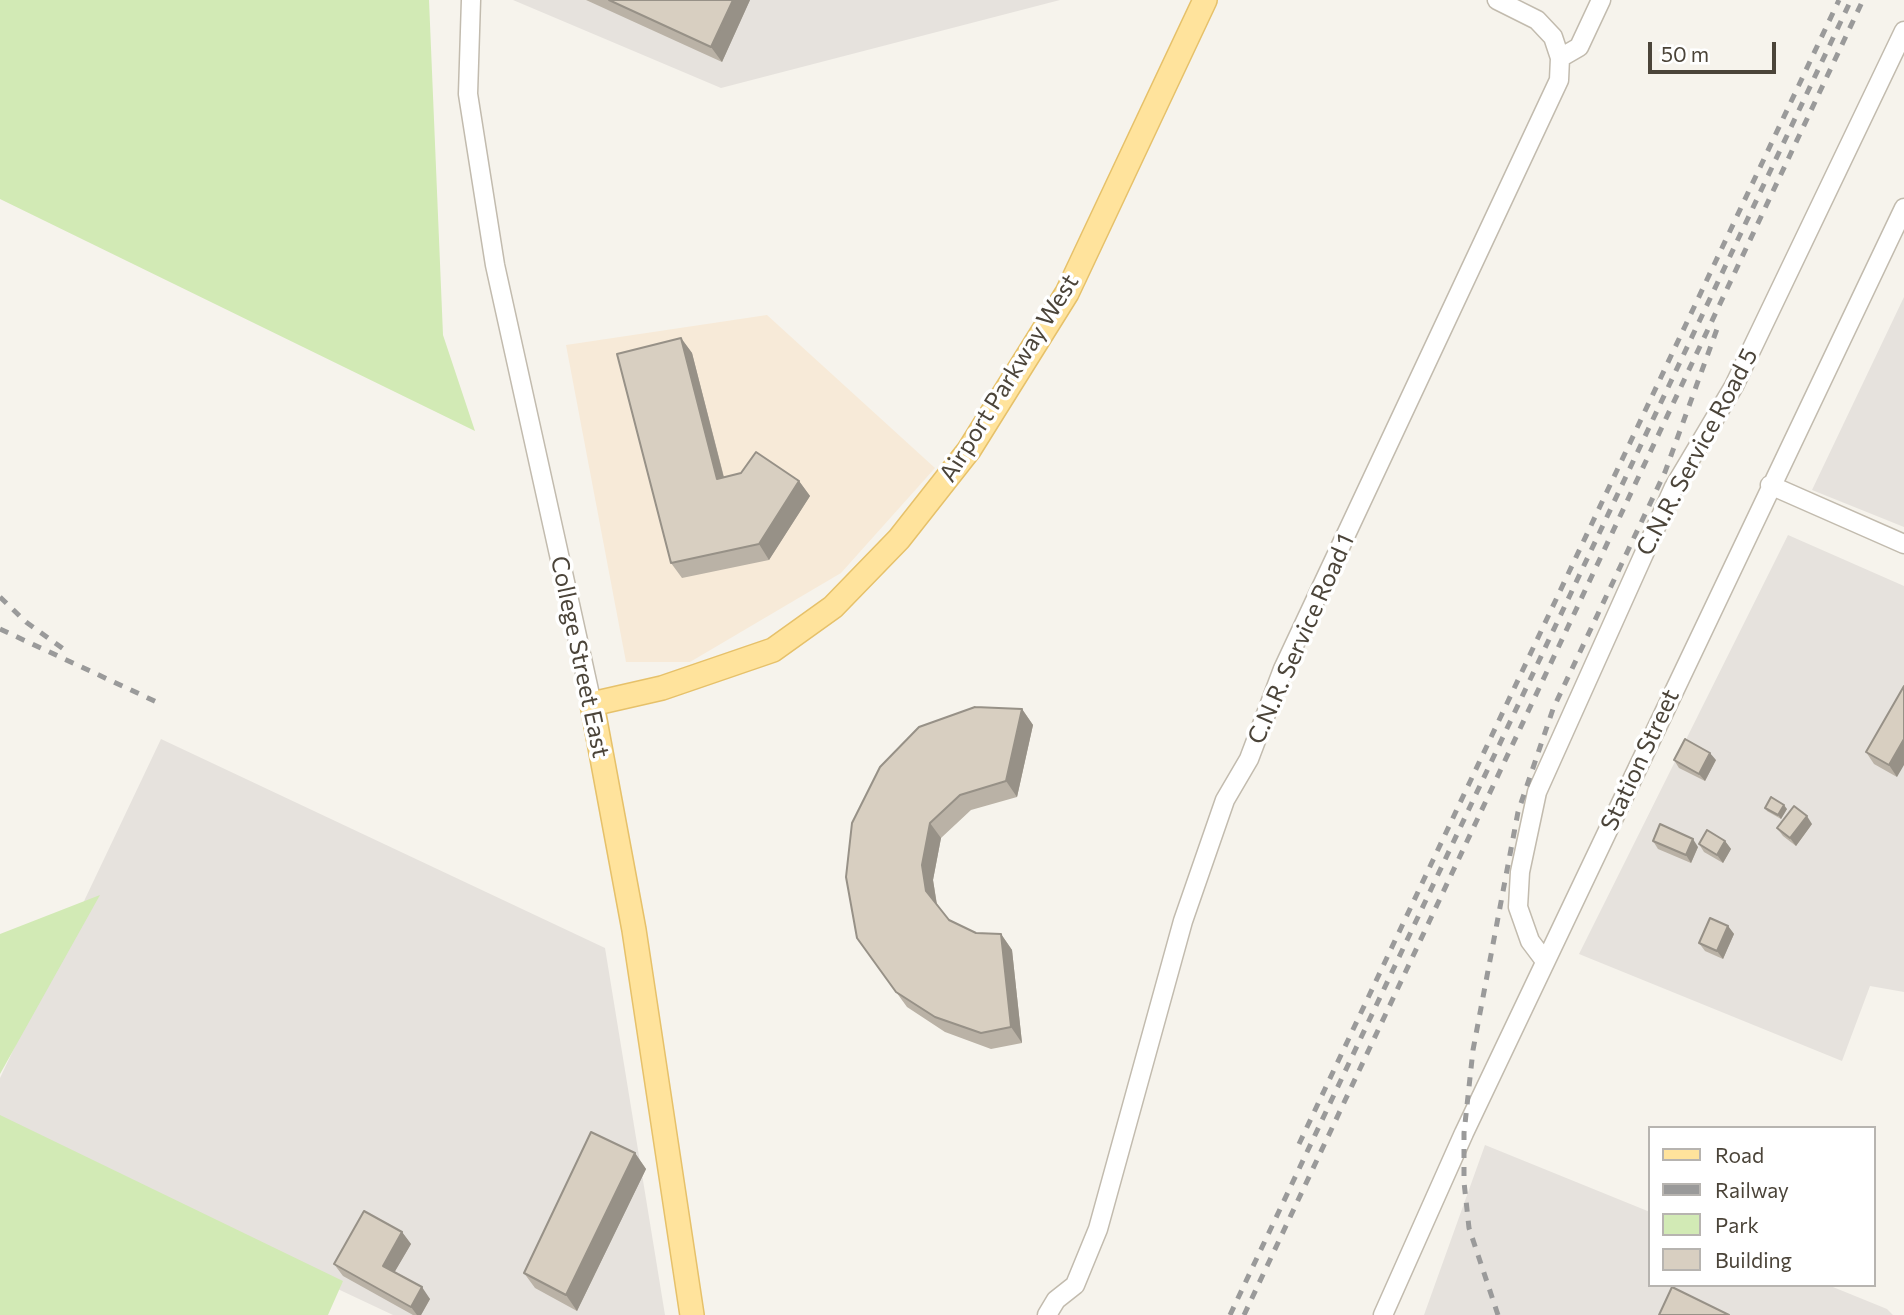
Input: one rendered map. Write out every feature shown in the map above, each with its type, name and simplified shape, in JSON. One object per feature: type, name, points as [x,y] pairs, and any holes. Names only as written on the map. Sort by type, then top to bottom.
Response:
[{"type":"main road","name":"Airport Parkway West","points":[[592,704],[662,688],[773,650],[833,607],[899,539],[969,450],[1068,293],[1205,0]]},
{"type":"main road","name":"College Street East","points":[[592,704],[634,930],[692,1315]]},
{"type":"street","name":"College Street East","points":[[471,0],[468,93],[495,265],[592,704]]},
{"type":"street","points":[[1497,0],[1537,20],[1553,37],[1560,58],[1579,47],[1601,0]]},
{"type":"street","name":"C.N.R. Service Road 5","points":[[1545,961],[1530,941],[1518,907],[1520,872],[1537,792],[1674,487],[1734,386],[1904,30]]},
{"type":"street","name":"C.N.R. Service Road 1","points":[[1047,1315],[1056,1300],[1075,1285],[1098,1229],[1183,921],[1225,800],[1249,759],[1283,669],[1559,80],[1560,58]]},
{"type":"street","name":"Station Street","points":[[1383,1315],[1423,1222],[1545,961],[1904,208]]},
{"type":"street","points":[[1770,485],[1904,544]]},
{"type":"shaded area","points":[[513,0],[1060,0],[721,88]]},
{"type":"shaded area","points":[[1904,297],[1904,527],[1812,490]]},
{"type":"shaded area","points":[[767,315],[935,468],[841,573],[690,662],[626,662],[566,345]]},
{"type":"shaded area","points":[[1788,535],[1904,586],[1904,992],[1870,986],[1842,1061],[1579,954]]},
{"type":"shaded area","points":[[161,739],[605,948],[665,1315],[393,1315],[0,1130],[0,1078]]},
{"type":"shaded area","points":[[1485,1145],[1648,1211],[1648,1287],[1833,1287],[1887,1309],[1893,1315],[1424,1315]]},
{"type":"green space","points":[[0,0],[429,0],[443,335],[475,431],[0,199]]},
{"type":"green space","points":[[100,895],[0,1074],[0,934]]},
{"type":"green space","points":[[0,1115],[343,1281],[328,1315],[0,1315]]},
{"type":"building","points":[[609,0],[733,0],[711,47]]},
{"type":"building","points":[[681,338],[717,479],[741,473],[756,452],[799,481],[759,544],[671,563],[617,354]]},
{"type":"building","points":[[1904,686],[1904,739],[1889,765],[1866,752]]},
{"type":"building","points":[[975,707],[1022,709],[1006,781],[960,795],[930,823],[922,865],[926,891],[949,920],[976,933],[1001,934],[1011,1027],[981,1033],[935,1017],[896,992],[857,938],[846,877],[852,823],[880,767],[919,727]]},
{"type":"building","points":[[1685,739],[1710,753],[1699,774],[1674,760]]},
{"type":"building","points":[[1771,797],[1784,805],[1778,815],[1765,808]]},
{"type":"building","points":[[1794,806],[1807,816],[1790,838],[1777,828]]},
{"type":"building","points":[[1660,824],[1693,839],[1686,855],[1653,841]]},
{"type":"building","points":[[1707,830],[1725,841],[1717,855],[1699,844]]},
{"type":"building","points":[[1710,918],[1728,926],[1717,951],[1699,943]]},
{"type":"building","points":[[591,1132],[635,1153],[566,1295],[524,1273]]},
{"type":"building","points":[[364,1211],[402,1232],[383,1266],[422,1287],[411,1307],[334,1264]]},
{"type":"building","points":[[1672,1287],[1729,1315],[1659,1315]]},
{"type":"railway","points":[[1299,1144],[1839,0]]},
{"type":"railway","points":[[1230,1315],[1851,0]]},
{"type":"railway","points":[[1244,1315],[1863,0]]},
{"type":"railway","points":[[1498,1315],[1469,1228],[1464,1182],[1464,1133],[1473,1050],[1518,812],[1553,709],[1665,472],[1717,329]]},
{"type":"railway","points":[[0,597],[26,622],[69,653]]},
{"type":"railway","points":[[0,629],[161,704]]}]
